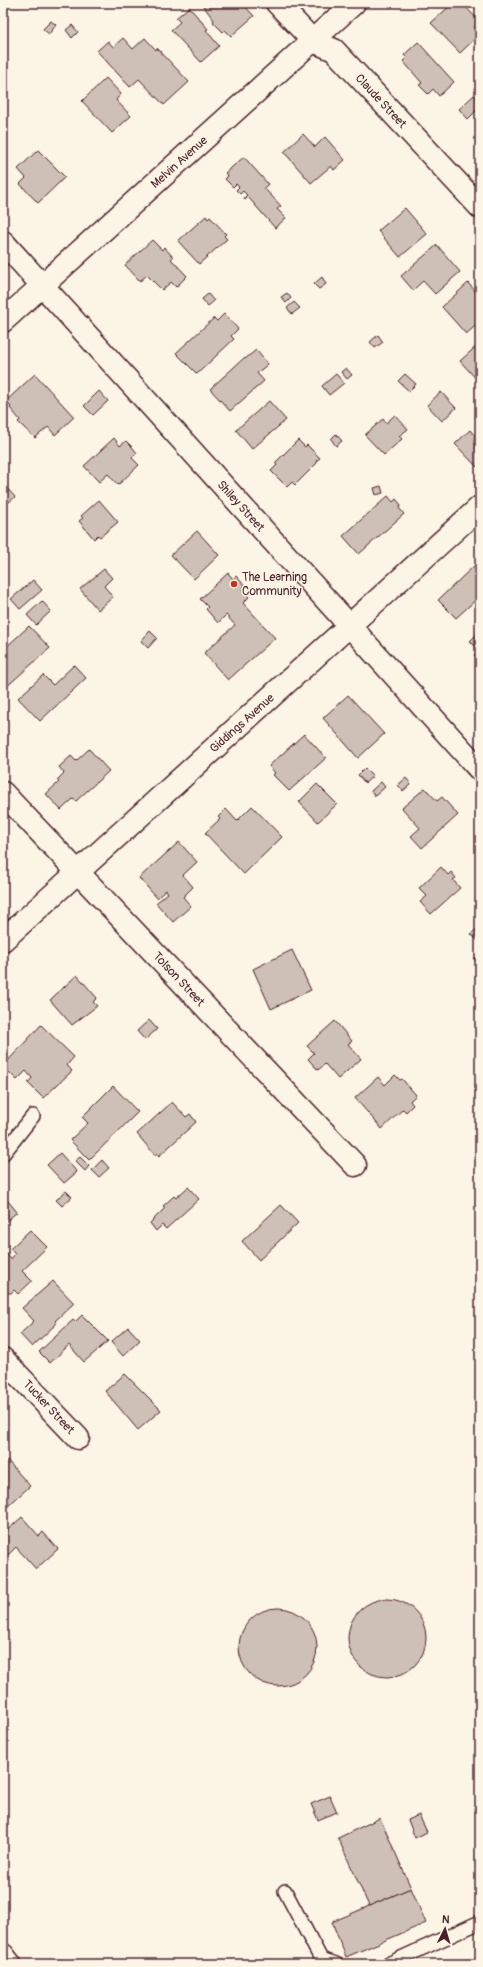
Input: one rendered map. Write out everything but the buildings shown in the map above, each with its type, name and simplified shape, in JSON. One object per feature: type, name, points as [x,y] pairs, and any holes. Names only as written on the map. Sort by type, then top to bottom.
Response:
[{"type":"street","name":"Claude Street","points":[[277,3],[313,41],[334,50],[480,207]]},
{"type":"street","name":"Melvin Avenue","points":[[3,321],[354,3]]},
{"type":"street","name":"Shiley Street","points":[[3,242],[480,770]]},
{"type":"street","name":"Giddings Avenue","points":[[3,940],[480,507]]},
{"type":"street","name":"Tolson Street","points":[[3,793],[355,1165]]},
{"type":"street","name":"Tucker Street","points":[[3,1359],[78,1438]]},
{"type":"street","points":[[3,1955],[10,1964]]},
{"type":"lane","points":[[3,1154],[33,1116]]},
{"type":"lane","points":[[285,1891],[321,1959],[336,1964]]},
{"type":"lane","points":[[388,1964],[480,1922]]},
{"type":"place","name":"The Learning Community","points":[[234,584]]}]
